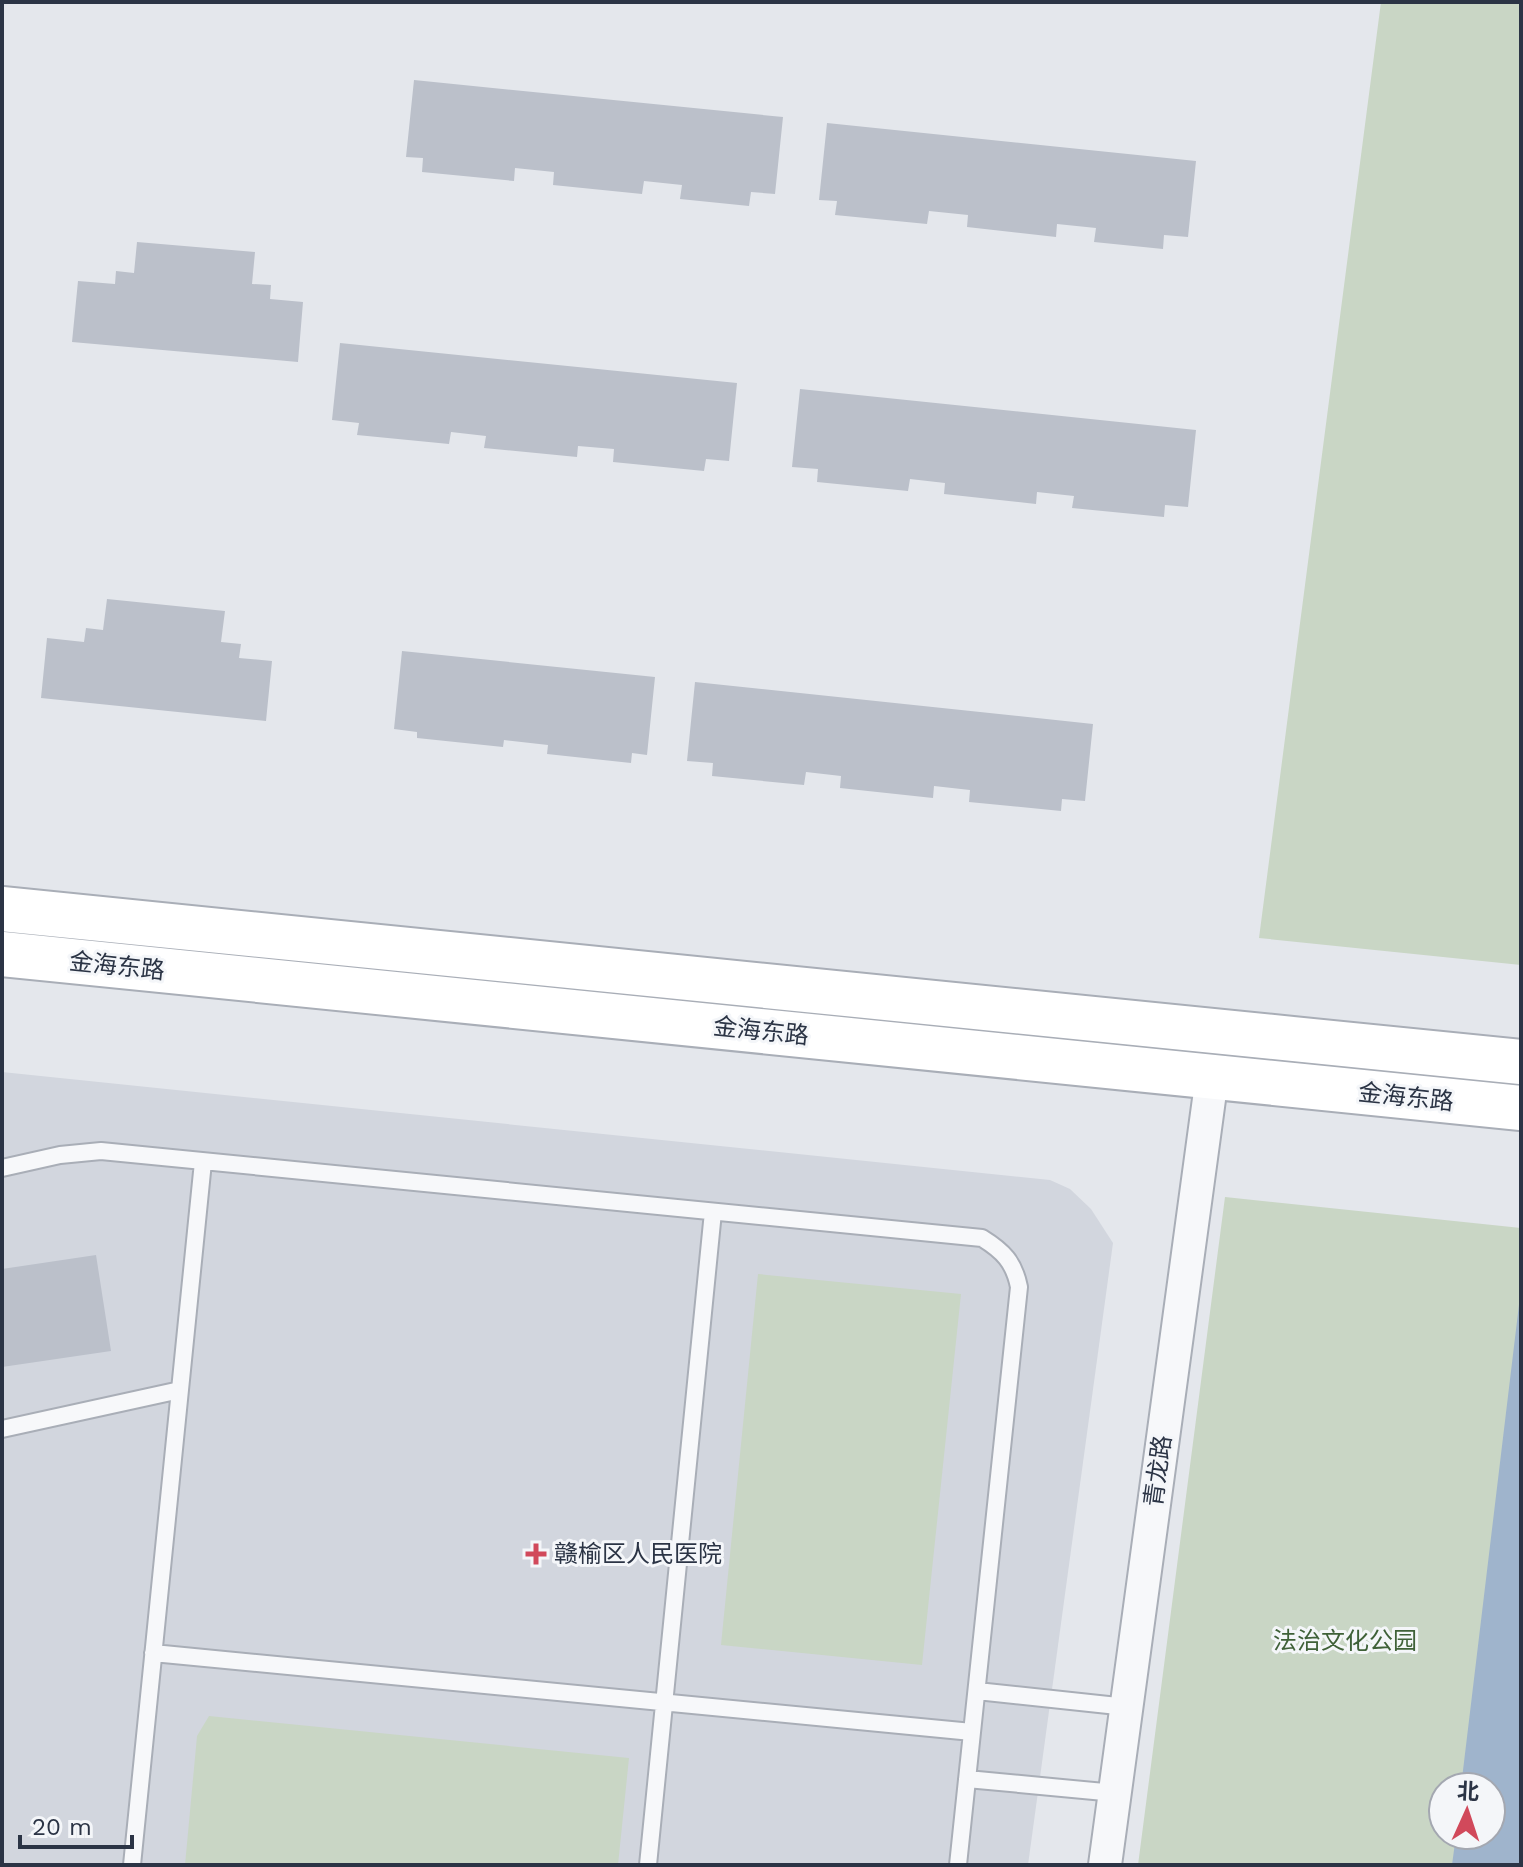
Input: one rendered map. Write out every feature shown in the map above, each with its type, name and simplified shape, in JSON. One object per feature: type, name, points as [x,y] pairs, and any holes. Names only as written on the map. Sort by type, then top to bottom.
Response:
[{"type":"main road","name":"金海东路","points":[[2,909],[1521,1062]]},
{"type":"main road","name":"金海东路","points":[[2,954],[1521,1108]]},
{"type":"street","name":"青龙路","points":[[1105,1865],[1212,1077]]},
{"type":"lane","points":[[2,1168],[60,1155],[101,1151],[982,1238],[1003,1251],[1016,1270],[1019,1287],[958,1865]]},
{"type":"lane","points":[[132,1865],[203,1162]]},
{"type":"lane","points":[[648,1865],[713,1212]]},
{"type":"lane","points":[[2,1429],[180,1390]]},
{"type":"lane","points":[[153,1653],[972,1732]]},
{"type":"lane","points":[[977,1691],[1127,1707]]},
{"type":"lane","points":[[967,1779],[1115,1793]]},
{"type":"shaded area","name":"赣榆区人民医院","points":[[2,1072],[1050,1180],[1070,1189],[1091,1209],[1113,1243],[1028,1865],[2,1865]]},
{"type":"green space","points":[[1381,2],[1521,2],[1521,965],[1259,938]]},
{"type":"green space","name":"法治文化公园","points":[[1225,1197],[1521,1228],[1521,1865],[1138,1865]]},
{"type":"green space","points":[[758,1274],[961,1294],[922,1665],[721,1645]]},
{"type":"green space","points":[[209,1716],[629,1758],[618,1865],[185,1865],[197,1736]]},
{"type":"water","points":[[1521,1288],[1521,1865],[1452,1865],[1454,1851],[1507,1851],[1507,1771],[1463,1771]]},
{"type":"building","points":[[414,80],[783,117],[775,194],[751,192],[749,206],[680,199],[682,185],[644,181],[642,194],[553,185],[554,172],[515,168],[514,181],[422,172],[423,158],[406,157]]},
{"type":"building","points":[[827,123],[1196,161],[1188,237],[1164,235],[1163,249],[1094,242],[1096,228],[1057,224],[1056,237],[967,227],[968,215],[929,211],[927,224],[835,215],[837,201],[819,200]]},
{"type":"building","points":[[137,242],[255,252],[252,284],[271,285],[270,299],[303,302],[298,362],[72,342],[78,281],[115,284],[116,271],[134,273]]},
{"type":"building","points":[[340,343],[737,383],[729,461],[706,459],[704,471],[613,462],[614,449],[578,446],[577,457],[484,448],[486,436],[451,432],[449,444],[357,435],[359,423],[332,420]]},
{"type":"building","points":[[800,389],[1196,430],[1188,507],[1165,505],[1164,517],[1072,508],[1074,496],[1037,492],[1036,504],[944,494],[945,483],[910,479],[908,491],[817,482],[818,469],[792,467]]},
{"type":"building","points":[[107,599],[225,611],[221,642],[241,644],[239,658],[272,661],[266,721],[41,698],[47,638],[84,642],[86,628],[103,630]]},
{"type":"building","points":[[402,651],[655,677],[647,755],[632,753],[631,763],[547,754],[548,745],[504,740],[503,747],[417,738],[417,732],[394,729]]},
{"type":"building","points":[[695,682],[1093,724],[1085,801],[1062,799],[1061,811],[969,802],[970,790],[934,786],[933,798],[840,788],[841,776],[806,772],[804,785],[712,776],[713,763],[687,761]]},
{"type":"building","points":[[96,1255],[111,1351],[2,1367],[2,1269]]},
{"type":"place","name":"赣榆区人民医院","points":[[536,1554]]}]
